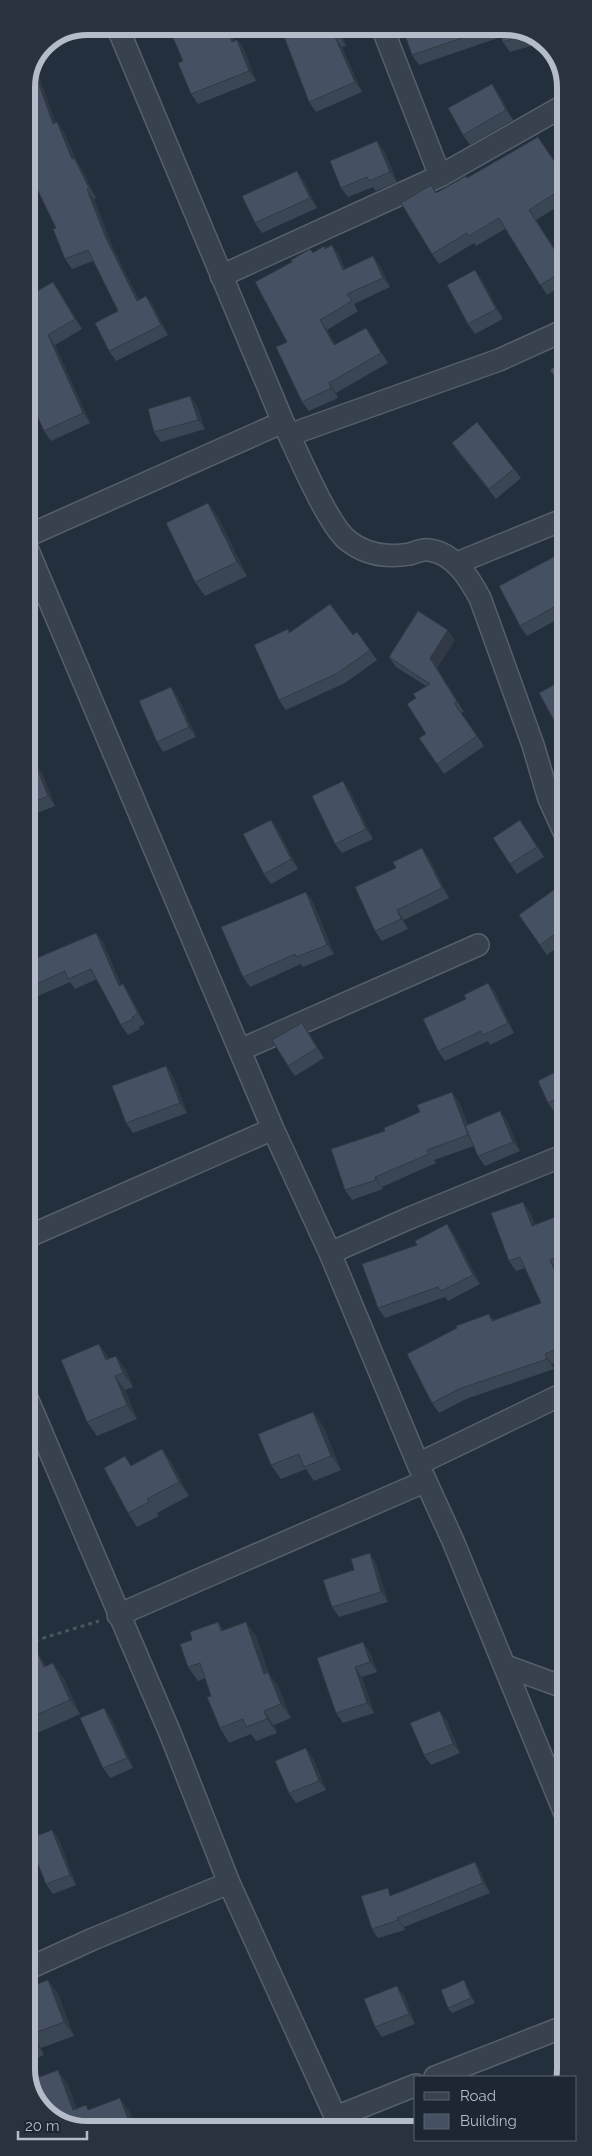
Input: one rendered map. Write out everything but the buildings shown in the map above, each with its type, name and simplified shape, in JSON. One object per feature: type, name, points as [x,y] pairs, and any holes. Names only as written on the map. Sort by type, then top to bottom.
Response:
[{"type":"street","points":[[121,35],[286,428],[328,514],[346,538],[367,552],[389,557],[428,550],[443,554],[456,563],[470,580],[480,598],[533,745],[557,794]]},
{"type":"street","points":[[385,35],[440,176]]},
{"type":"street","points":[[221,276],[440,176],[557,109]]},
{"type":"street","points":[[35,532],[286,428],[499,360],[557,334]]},
{"type":"street","points":[[456,563],[557,522]]},
{"type":"street","points":[[35,569],[273,1129],[330,1253],[422,1473],[506,1666],[557,1794]]},
{"type":"street","points":[[240,1050],[478,945]]},
{"type":"street","points":[[35,1233],[273,1129]]},
{"type":"street","points":[[330,1253],[412,1217],[557,1158]]},
{"type":"street","points":[[118,1615],[422,1473],[557,1397]]},
{"type":"street","points":[[35,1417],[170,1733],[229,1883],[338,2121]]},
{"type":"street","points":[[506,1666],[557,1685]]},
{"type":"street","points":[[35,1965],[92,1939],[229,1883]]},
{"type":"street","points":[[438,2076],[557,2030]]},
{"type":"street","points":[[343,2121],[414,2086]]},
{"type":"path","points":[[35,1641],[118,1615]]}]
